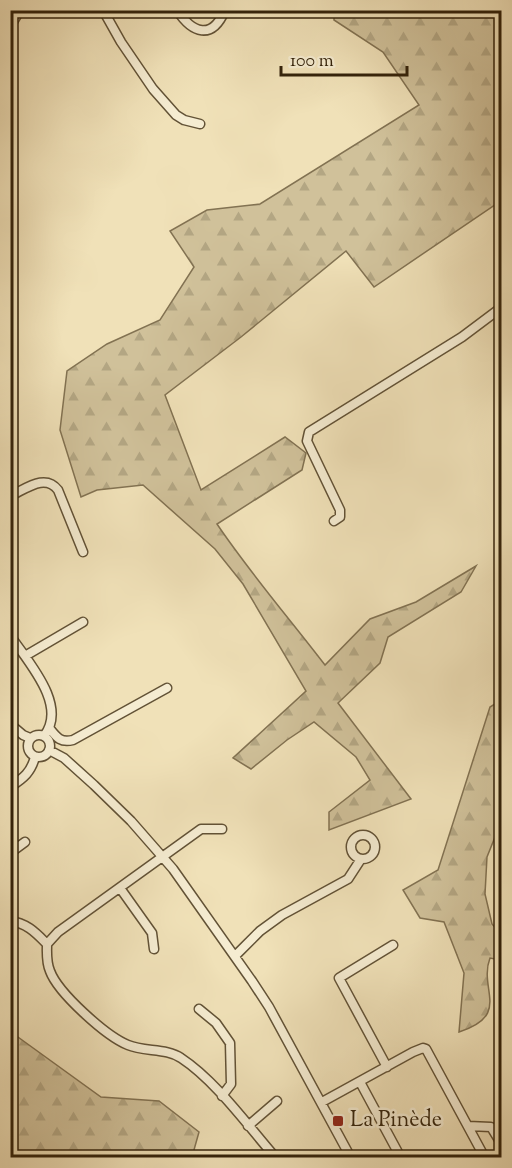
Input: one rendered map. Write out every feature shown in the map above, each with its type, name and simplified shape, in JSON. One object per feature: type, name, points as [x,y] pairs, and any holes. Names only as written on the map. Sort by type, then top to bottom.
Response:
[{"type":"street","points":[[10,27],[20,10]]},
{"type":"street","points":[[103,10],[121,42],[153,89],[176,115],[184,120],[200,124]]},
{"type":"street","points":[[177,10],[193,28],[203,32],[221,20],[225,10]]},
{"type":"street","points":[[334,521],[340,517],[340,510],[307,441],[309,432],[453,343],[501,307]]},
{"type":"street","points":[[10,496],[39,482],[50,482],[54,485],[83,552]]},
{"type":"street","points":[[24,656],[83,622]]},
{"type":"street","points":[[10,628],[12,638],[48,695],[52,709],[47,732],[49,750],[44,756],[35,757]]},
{"type":"street","points":[[47,732],[59,740],[73,740],[167,688]]},
{"type":"street","points":[[10,724],[22,735],[30,738],[47,732]]},
{"type":"street","points":[[30,738],[28,749],[35,757]]},
{"type":"street","points":[[49,750],[64,758],[94,785],[130,820],[163,858],[269,1007],[351,1158]]},
{"type":"street","points":[[10,788],[26,777],[35,757]]},
{"type":"street","points":[[222,829],[201,829],[58,932],[47,944],[47,960],[50,972],[82,1012],[109,1036],[130,1046],[179,1056],[204,1076],[276,1158]]},
{"type":"street","points":[[10,853],[25,842]]},
{"type":"street","points":[[234,956],[260,931],[282,915],[348,879],[361,860]]},
{"type":"street","points":[[120,888],[152,933],[154,949]]},
{"type":"street","points":[[10,921],[31,928],[47,944]]},
{"type":"street","points":[[387,1067],[339,978],[393,945]]},
{"type":"street","points":[[199,1009],[216,1023],[230,1043],[231,1084],[222,1096]]},
{"type":"street","points":[[322,1102],[413,1052],[426,1049],[485,1158]]},
{"type":"street","points":[[360,1082],[401,1158]]},
{"type":"street","points":[[248,1126],[277,1101]]},
{"type":"street","points":[[468,1126],[491,1127],[501,1145]]},
{"type":"green space","points":[[334,11],[501,11],[502,200],[374,287],[346,251],[241,337],[165,395],[201,490],[285,437],[306,453],[302,470],[217,524],[256,578],[325,665],[370,619],[416,602],[476,566],[461,592],[388,637],[380,663],[338,703],[411,799],[329,830],[329,812],[370,780],[356,757],[314,722],[251,769],[233,758],[306,691],[243,584],[215,549],[143,485],[97,490],[81,497],[60,430],[67,371],[107,344],[160,320],[194,267],[170,231],[207,210],[260,204],[419,105],[383,52],[334,20]]},
{"type":"green space","points":[[501,700],[501,822],[487,857],[485,894],[492,924],[501,934],[501,960],[490,958],[487,969],[490,1000],[485,1018],[459,1032],[464,973],[444,922],[420,918],[403,890],[438,870],[490,707]]},
{"type":"green space","points":[[11,1032],[101,1097],[159,1101],[199,1132],[192,1157],[11,1157]]},
{"type":"place","name":"La Pinède","points":[[338,1121]]}]
